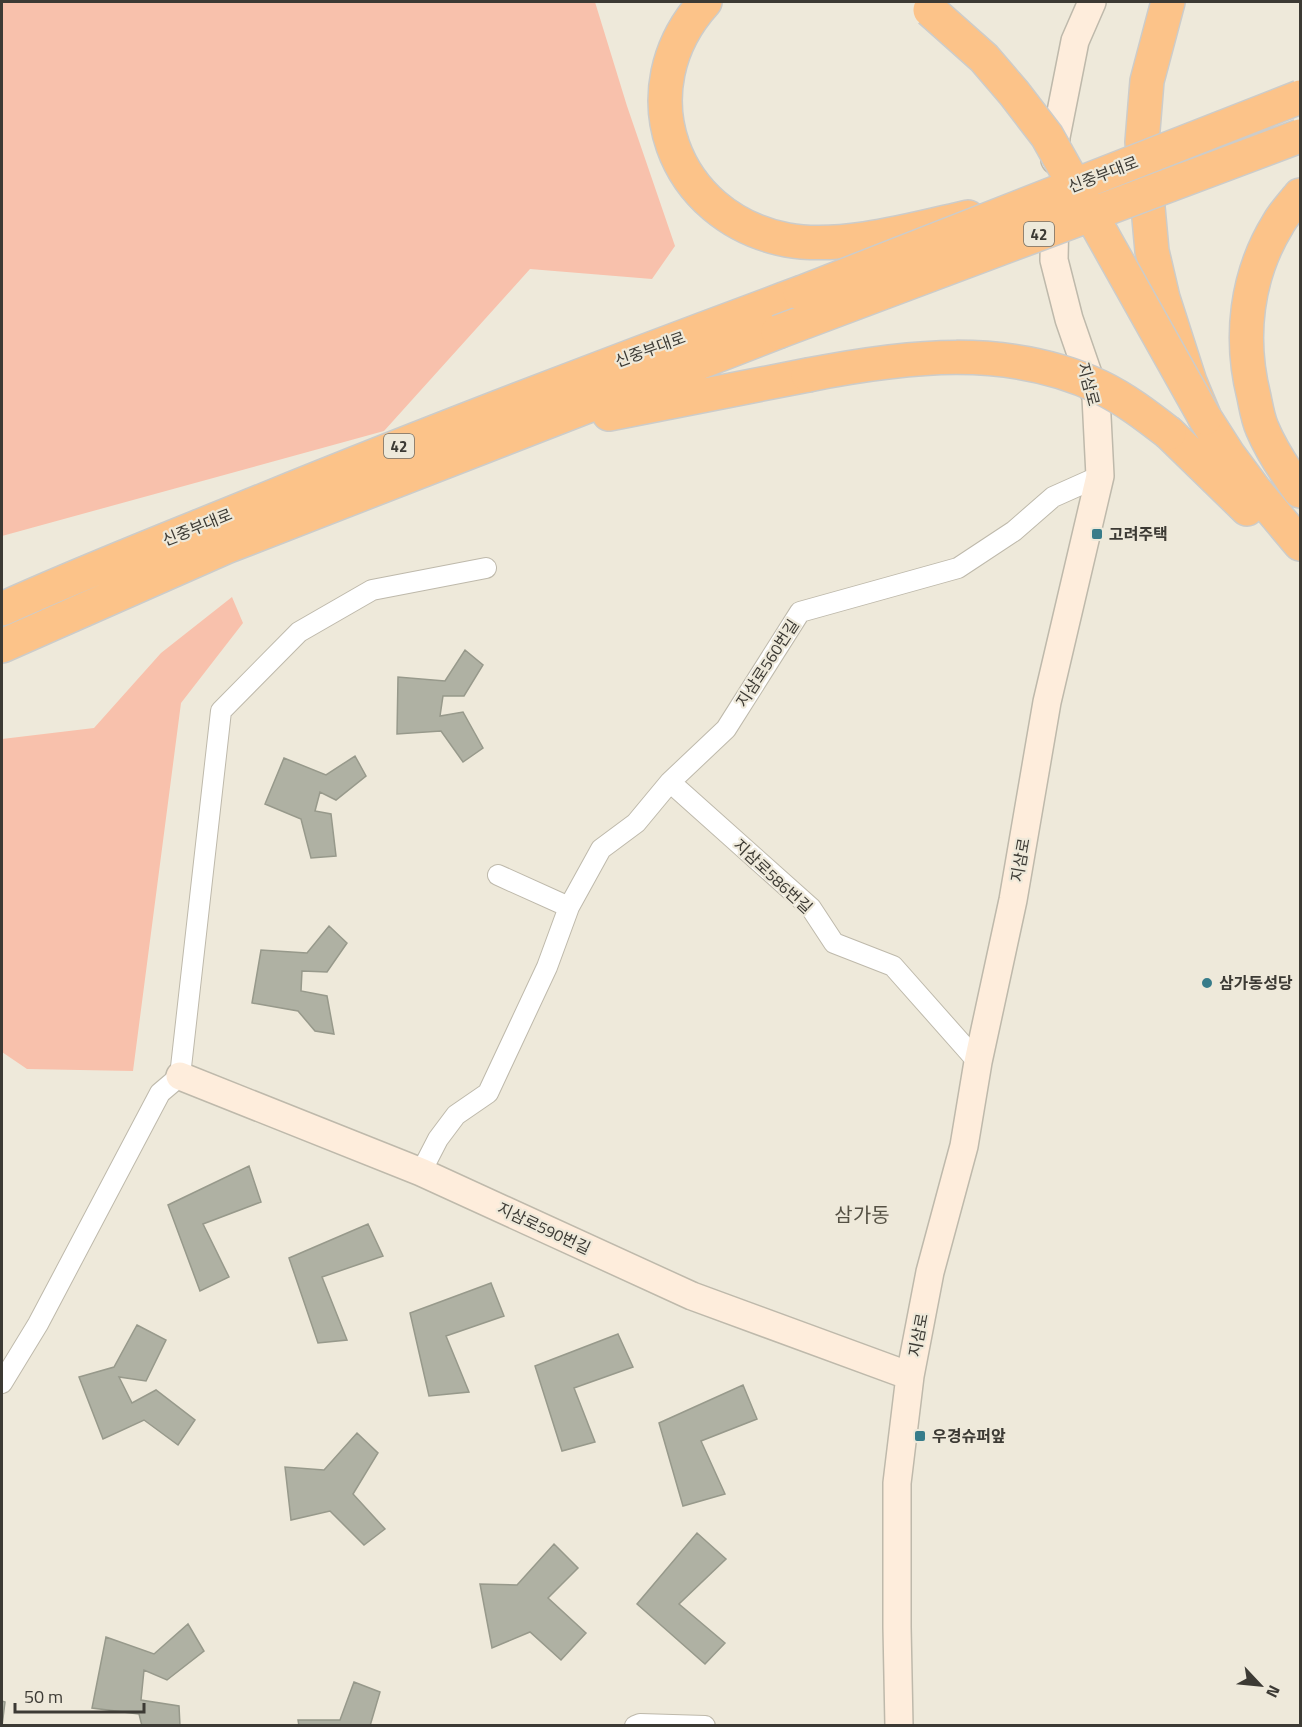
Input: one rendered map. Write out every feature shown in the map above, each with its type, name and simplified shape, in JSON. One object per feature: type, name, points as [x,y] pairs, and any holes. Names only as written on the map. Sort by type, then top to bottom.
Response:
[{"type":"highway","points":[[705,2],[691,17],[680,36],[666,80],[665,104],[673,149],[693,185],[710,203],[731,219],[760,233],[788,240],[836,242],[1020,207]]},
{"type":"highway","points":[[1168,2],[1147,81],[1142,142],[1152,250],[1176,338],[1190,382],[1205,418]]},
{"type":"highway","points":[[1183,2],[1167,61],[1161,122],[1159,179],[1163,219],[1173,272],[1186,321],[1204,371],[1251,453],[1280,491],[1300,512]]},
{"type":"highway","points":[[924,6],[984,58],[1047,136],[1205,418],[1254,489],[1300,544]]},
{"type":"highway","name":"신중부대로","points":[[2,609],[306,483],[1300,97]]},
{"type":"highway","name":"신중부대로","points":[[2,646],[226,547],[778,332],[1300,136]]},
{"type":"highway","points":[[1300,195],[1278,223],[1260,262],[1249,296],[1245,343],[1249,379],[1261,426],[1280,464],[1300,491]]},
{"type":"highway","points":[[513,435],[675,400],[854,366],[916,358],[964,356],[1011,361],[1058,371],[1100,387],[1132,405],[1169,433],[1300,561]]},
{"type":"street","name":"지삼로","points":[[899,1725],[897,1483],[910,1376],[930,1272],[964,1146],[978,1062],[1013,900],[1047,702],[1100,476],[1096,398],[1069,319],[1054,260],[1056,137],[1075,41],[1092,2]]},
{"type":"street","name":"지삼로560번길","points":[[421,1172],[438,1139],[456,1115],[488,1093],[547,967],[569,907],[601,849],[636,823],[670,782],[726,729],[800,612],[958,568],[1014,531],[1053,497],[1100,476]]},
{"type":"street","points":[[2,1383],[38,1324],[160,1093],[180,1076],[221,711],[299,632],[372,590],[486,568]]},
{"type":"street","name":"지삼로586번길","points":[[670,782],[811,908],[834,943],[893,966],[978,1062]]},
{"type":"street","points":[[498,875],[569,907]]},
{"type":"street","name":"지삼로590번길","points":[[180,1076],[421,1172],[693,1296],[910,1376]]},
{"type":"street","points":[[635,1725],[705,1725]]},
{"type":"shaded area","points":[[2,2],[595,2],[627,106],[675,246],[652,279],[530,269],[384,431],[2,536]]},
{"type":"shaded area","points":[[232,597],[243,623],[181,703],[133,1071],[27,1069],[2,1052],[2,739],[94,728],[161,653]]},
{"type":"building","points":[[465,650],[483,665],[464,696],[443,696],[440,716],[463,712],[483,748],[463,762],[441,731],[397,734],[398,677],[445,681]]},
{"type":"building","points":[[355,756],[366,776],[336,800],[320,792],[315,811],[331,814],[336,856],[311,858],[301,819],[265,804],[284,758],[326,775]]},
{"type":"building","points":[[329,926],[347,943],[327,972],[302,971],[301,991],[327,996],[334,1034],[315,1031],[298,1011],[252,1003],[261,950],[307,953]]},
{"type":"building","points":[[249,1166],[261,1202],[203,1224],[229,1277],[200,1291],[168,1205]]},
{"type":"building","points":[[368,1224],[383,1256],[322,1277],[347,1340],[318,1343],[289,1258]]},
{"type":"building","points":[[491,1283],[504,1316],[446,1336],[469,1392],[429,1396],[410,1313]]},
{"type":"building","points":[[137,1325],[166,1340],[146,1381],[119,1377],[132,1403],[156,1390],[195,1420],[178,1445],[144,1420],[103,1439],[79,1377],[114,1367]]},
{"type":"building","points":[[618,1334],[633,1367],[574,1388],[595,1442],[562,1451],[535,1366]]},
{"type":"building","points":[[743,1385],[757,1419],[701,1441],[725,1494],[683,1506],[659,1423]]},
{"type":"building","points":[[357,1433],[378,1453],[353,1494],[385,1529],[364,1545],[330,1511],[291,1520],[285,1467],[324,1470]]},
{"type":"building","points":[[697,1533],[726,1559],[679,1604],[725,1643],[705,1664],[637,1604]]},
{"type":"building","points":[[554,1544],[578,1568],[548,1598],[586,1633],[561,1660],[530,1632],[492,1648],[480,1584],[517,1585]]},
{"type":"building","points":[[188,1624],[204,1651],[167,1680],[144,1670],[141,1700],[179,1706],[180,1726],[142,1726],[139,1714],[92,1708],[106,1637],[154,1654]]},
{"type":"building","points":[[354,1682],[380,1692],[370,1726],[299,1726],[298,1720],[340,1720]]},
{"type":"building","points":[[2,1701],[5,1702],[2,1726]]},
{"type":"place","name":"고려주택","points":[[1097,534]]},
{"type":"place","name":"삼가동성당","points":[[1207,983]]},
{"type":"place","name":"우경슈퍼앞","points":[[920,1436]]},
{"type":"district","name":"삼가동","points":[[862,1214]]}]
